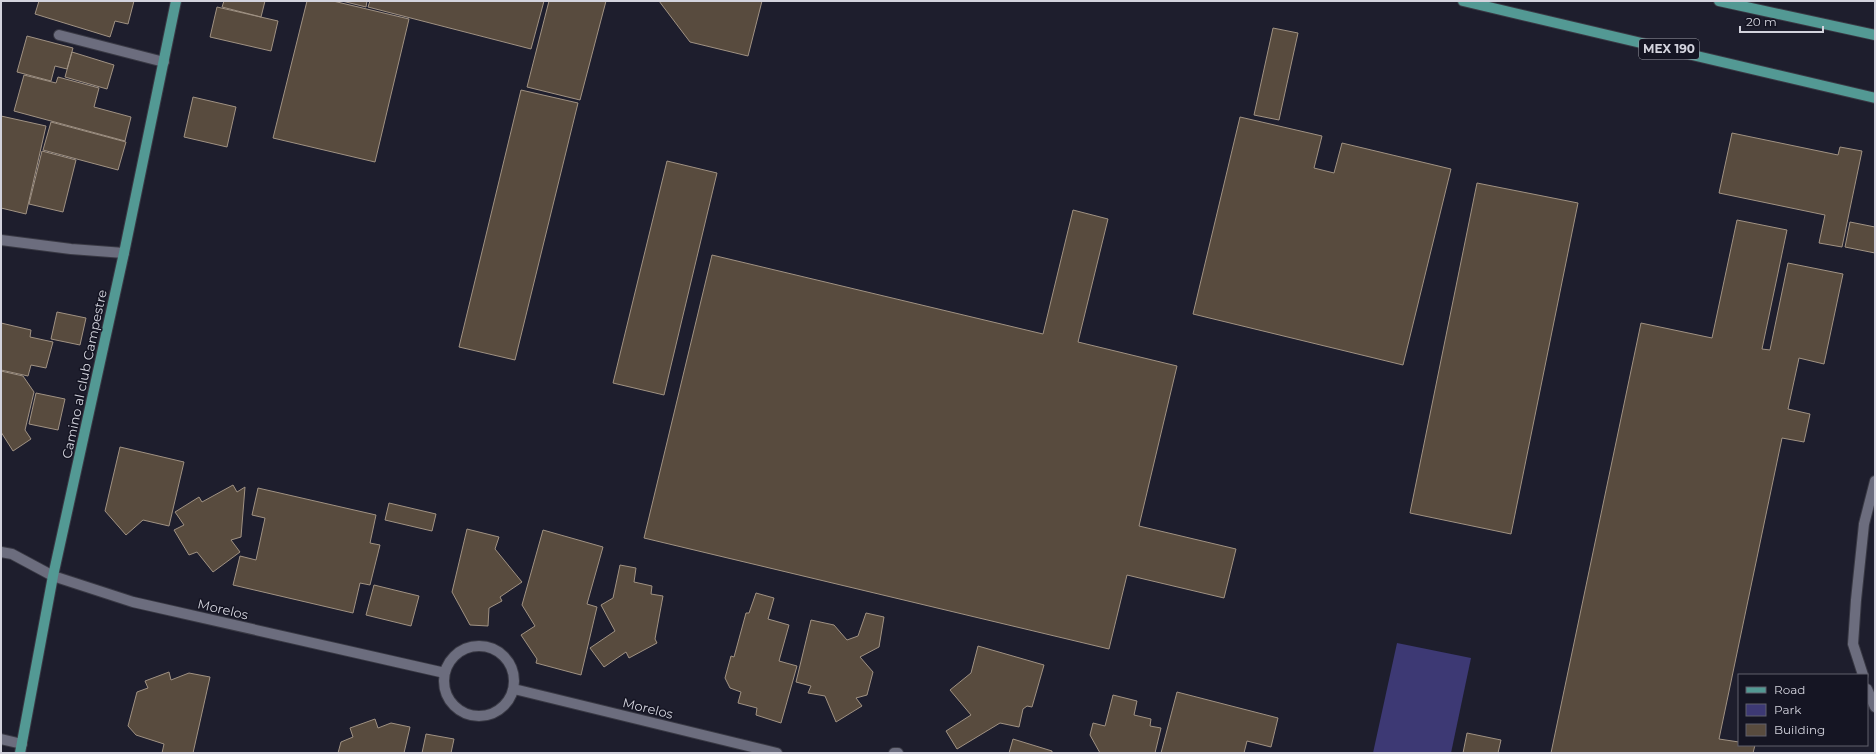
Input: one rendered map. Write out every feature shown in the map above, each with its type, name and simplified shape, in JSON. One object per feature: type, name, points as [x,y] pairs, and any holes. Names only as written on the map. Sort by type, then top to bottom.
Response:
[{"type":"main road","name":"Camino al club Campestre","points":[[21,749],[52,576],[124,253],[176,1]]},
{"type":"main road","name":"MEX 190","points":[[1463,1],[1874,98]]},
{"type":"main road","points":[[1719,1],[1875,35]]},
{"type":"street","points":[[59,35],[164,62]]},
{"type":"street","points":[[1,240],[71,249],[124,253]]},
{"type":"street","points":[[1863,674],[1853,644],[1864,524],[1875,481]]},
{"type":"street","name":"Morelos","points":[[1,552],[12,554],[52,576],[133,602],[445,673]]},
{"type":"street","points":[[481,646],[493,649],[503,656],[510,666],[514,677],[514,689],[509,700],[500,709],[489,715],[478,716],[465,713],[455,707],[448,697],[444,686],[445,673],[450,662],[458,653],[469,648],[481,646]]},
{"type":"street","name":"Morelos","points":[[514,689],[777,753]]},
{"type":"street","points":[[1868,691],[1875,707]]},
{"type":"street","points":[[1,739],[21,749]]},
{"type":"green space","points":[[1397,643],[1471,658],[1451,753],[1373,753]]},
{"type":"building","points":[[39,1],[134,1],[128,24],[115,21],[110,37],[35,14]]},
{"type":"building","points":[[224,1],[265,1],[261,17],[222,7]]},
{"type":"building","points":[[307,1],[333,1],[409,19],[375,162],[273,138]]},
{"type":"building","points":[[342,1],[367,1],[366,7]]},
{"type":"building","points":[[370,1],[544,1],[531,49],[368,7]]},
{"type":"building","points":[[549,1],[606,1],[580,100],[527,87]]},
{"type":"building","points":[[659,1],[762,1],[748,56],[690,42]]},
{"type":"building","points":[[217,7],[278,21],[271,51],[210,37]]},
{"type":"building","points":[[1273,28],[1298,33],[1279,120],[1254,115]]},
{"type":"building","points":[[27,36],[73,48],[67,69],[55,66],[51,81],[17,72]]},
{"type":"building","points":[[72,52],[114,65],[107,89],[65,77]]},
{"type":"building","points":[[24,75],[56,83],[58,77],[99,88],[94,107],[131,117],[125,141],[14,111]]},
{"type":"building","points":[[521,90],[578,103],[515,360],[459,347]]},
{"type":"building","points":[[193,97],[236,107],[227,147],[184,137]]},
{"type":"building","points":[[1,116],[46,126],[26,214],[1,208]]},
{"type":"building","points":[[1240,117],[1322,136],[1314,168],[1334,173],[1342,143],[1451,169],[1403,365],[1193,314]]},
{"type":"building","points":[[51,122],[126,142],[118,170],[43,150]]},
{"type":"building","points":[[1732,133],[1838,155],[1840,147],[1862,151],[1842,247],[1819,243],[1825,215],[1719,193]]},
{"type":"building","points":[[42,151],[76,160],[63,212],[29,204]]},
{"type":"building","points":[[667,161],[717,173],[664,395],[613,383]]},
{"type":"building","points":[[1477,183],[1578,203],[1511,534],[1410,513]]},
{"type":"building","points":[[1073,210],[1108,219],[1078,342],[1177,366],[1139,526],[1236,549],[1224,598],[1127,575],[1109,649],[644,538],[712,255],[1043,334]]},
{"type":"building","points":[[1737,220],[1787,230],[1762,349],[1770,350],[1788,263],[1843,274],[1824,364],[1799,358],[1788,409],[1810,414],[1804,442],[1782,438],[1719,739],[1738,742],[1738,746],[1755,746],[1753,753],[1551,753],[1641,323],[1712,338]]},
{"type":"building","points":[[1850,222],[1875,227],[1875,253],[1845,247]]},
{"type":"building","points":[[57,312],[86,318],[80,345],[51,339]]},
{"type":"building","points":[[1,323],[31,330],[30,337],[53,342],[46,368],[31,365],[28,376],[1,370]]},
{"type":"building","points":[[1,371],[23,376],[34,392],[25,430],[31,439],[13,451],[1,432]]},
{"type":"building","points":[[36,393],[65,399],[58,430],[29,424]]},
{"type":"building","points":[[120,447],[184,462],[169,526],[143,520],[126,535],[105,511]]},
{"type":"building","points":[[233,485],[237,492],[245,487],[241,537],[231,540],[240,552],[213,572],[197,552],[189,555],[174,530],[184,525],[175,512],[199,497],[202,502]]},
{"type":"building","points":[[258,488],[376,515],[370,543],[380,545],[370,585],[360,583],[353,613],[233,585],[240,556],[256,560],[265,518],[252,515]]},
{"type":"building","points":[[389,503],[436,514],[432,531],[385,520]]},
{"type":"building","points":[[467,529],[499,537],[495,549],[522,582],[500,597],[502,601],[489,608],[488,626],[470,625],[452,592]]},
{"type":"building","points":[[543,530],[603,547],[587,604],[597,607],[581,675],[536,663],[537,659],[521,635],[535,626],[522,605]]},
{"type":"building","points":[[620,565],[636,568],[634,582],[652,586],[651,594],[663,596],[655,639],[657,643],[629,658],[626,652],[604,667],[590,648],[615,631],[601,605],[613,598]]},
{"type":"building","points":[[374,585],[419,596],[411,626],[366,615]]},
{"type":"building","points":[[756,593],[774,598],[768,619],[789,625],[779,661],[797,666],[781,723],[756,715],[757,708],[738,703],[741,692],[730,688],[725,678],[731,656],[734,657],[746,613],[749,613]]},
{"type":"building","points":[[866,613],[884,617],[879,647],[860,657],[873,672],[867,695],[856,698],[862,706],[836,722],[825,696],[808,693],[811,686],[796,682],[811,620],[834,625],[847,640],[858,636]]},
{"type":"building","points":[[978,646],[1044,665],[1032,707],[1027,706],[1023,709],[1019,727],[1000,723],[957,749],[946,731],[971,715],[950,690],[971,673]]},
{"type":"building","points":[[169,672],[171,680],[189,673],[210,677],[193,753],[162,753],[164,744],[136,735],[128,726],[137,692],[148,688],[145,681]]},
{"type":"building","points":[[1177,692],[1278,718],[1271,747],[1247,741],[1244,753],[1161,753]]},
{"type":"building","points":[[1113,695],[1137,701],[1134,715],[1151,719],[1150,726],[1161,728],[1155,753],[1100,753],[1090,735],[1093,723],[1105,726]]},
{"type":"building","points":[[375,719],[378,728],[391,723],[410,727],[404,753],[338,753],[341,742],[353,737],[350,728]]},
{"type":"building","points":[[1467,733],[1501,740],[1498,753],[1463,753]]},
{"type":"building","points":[[426,734],[454,739],[451,753],[422,753]]},
{"type":"building","points":[[1013,739],[1052,751],[1052,753],[1009,753]]}]
